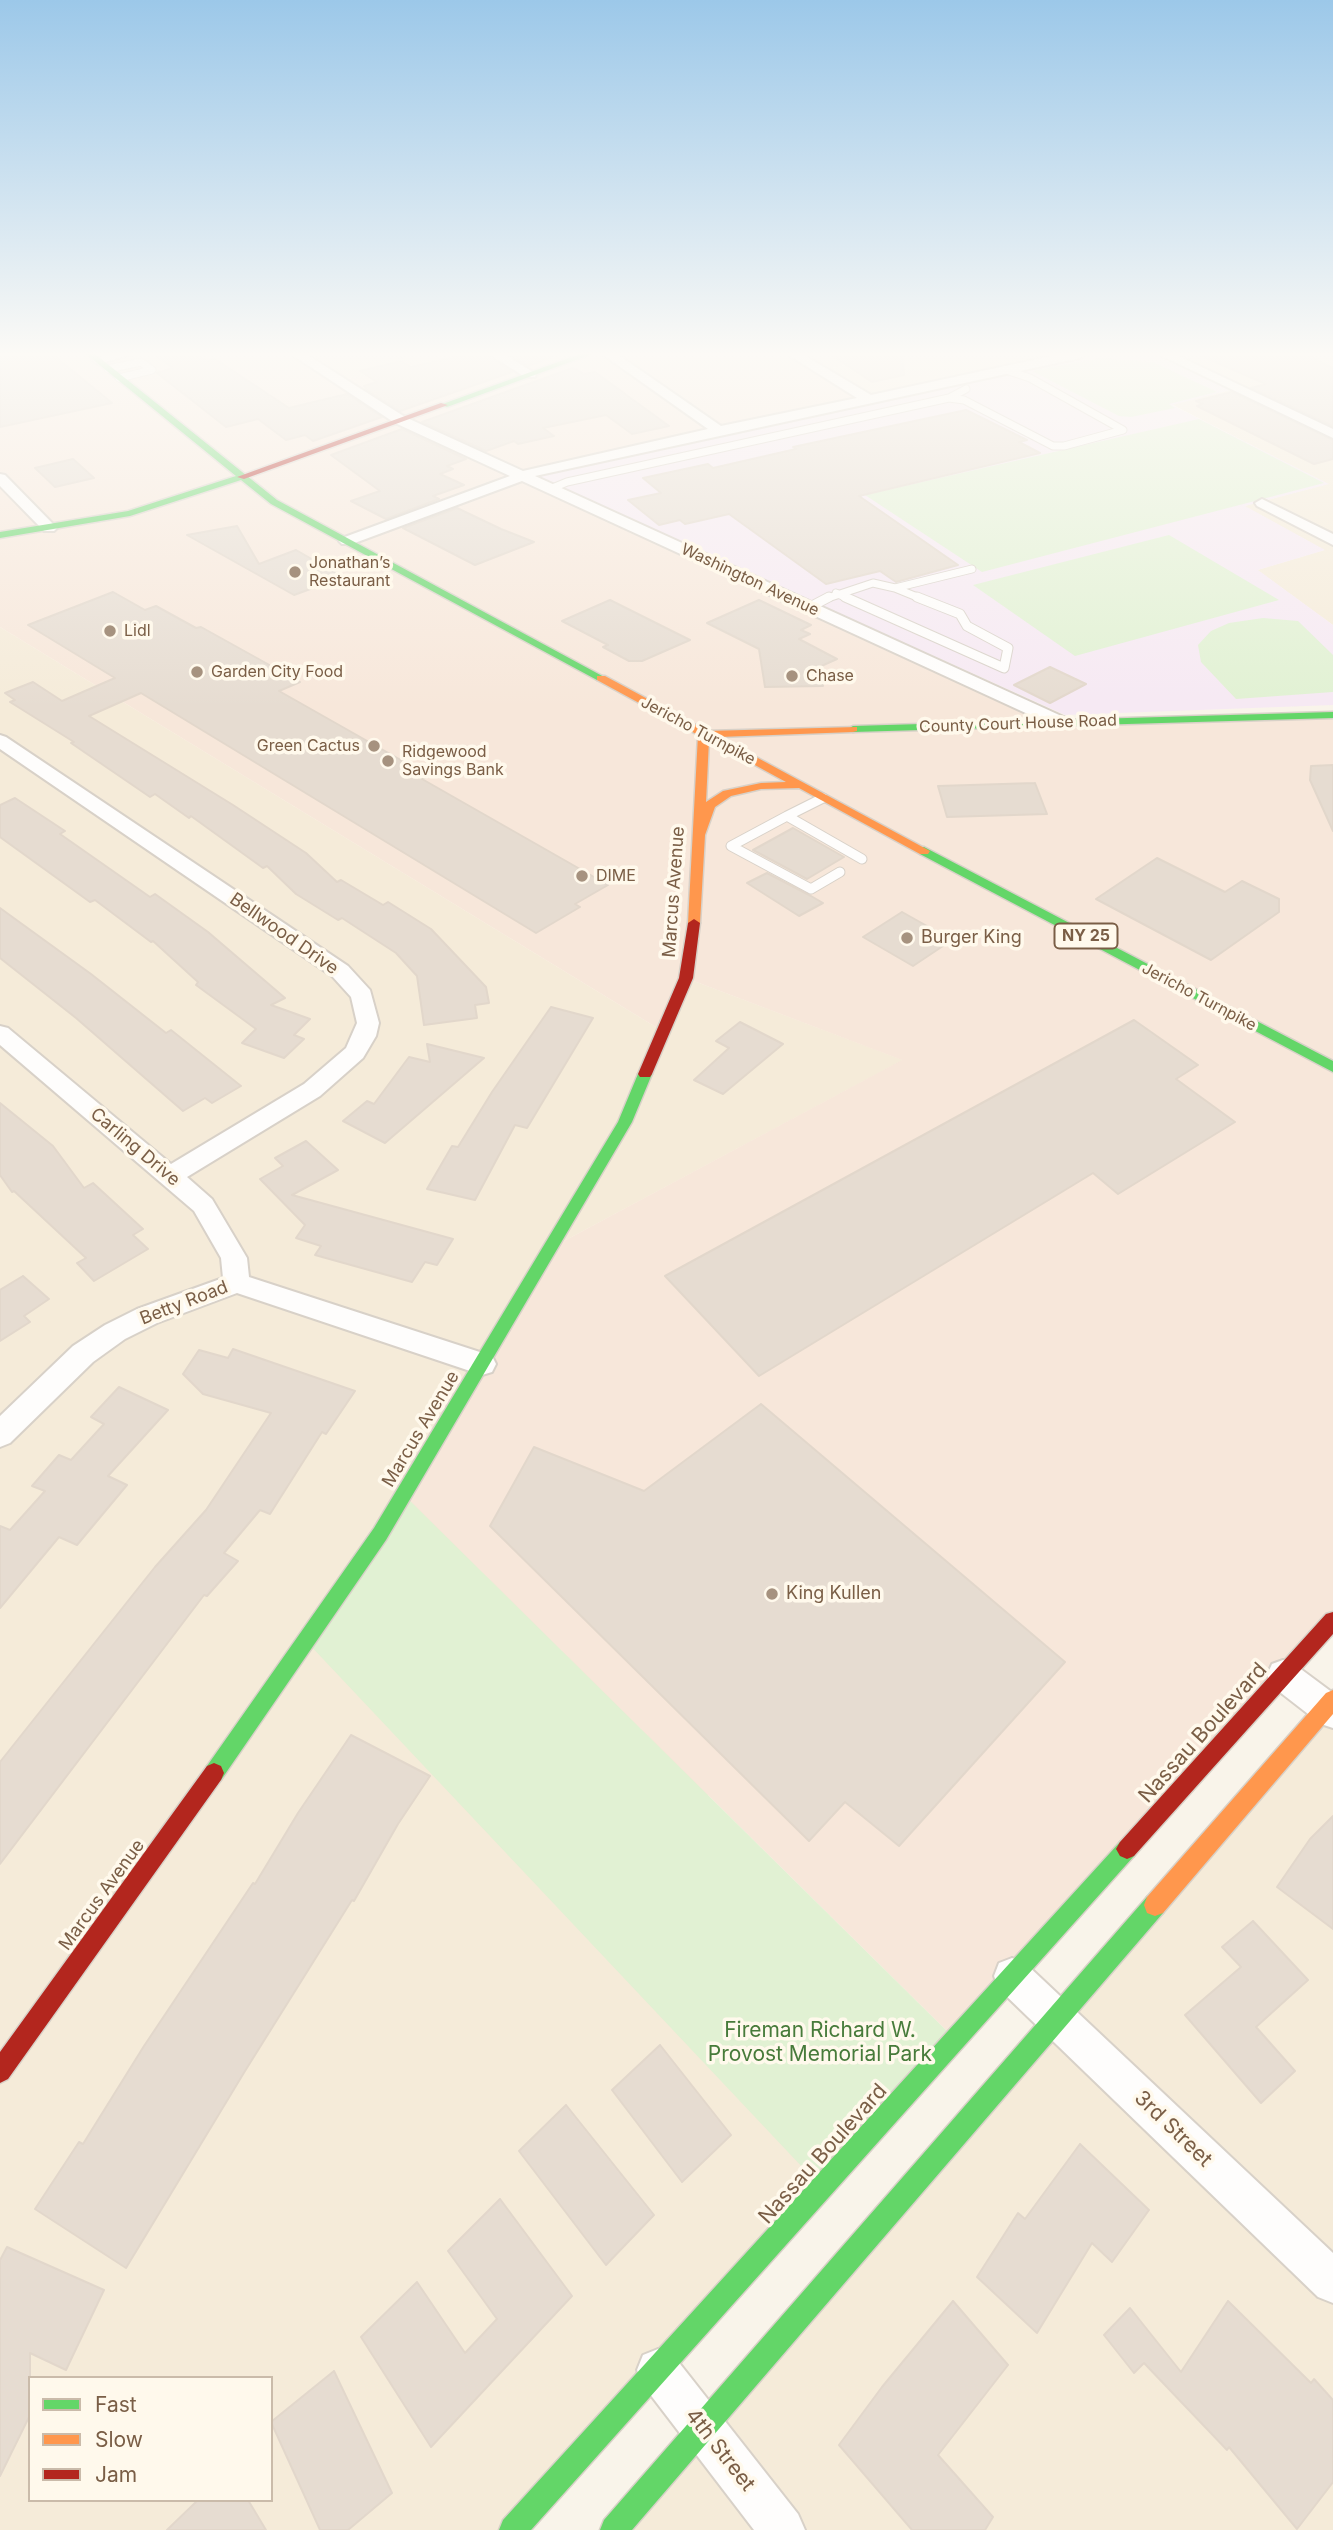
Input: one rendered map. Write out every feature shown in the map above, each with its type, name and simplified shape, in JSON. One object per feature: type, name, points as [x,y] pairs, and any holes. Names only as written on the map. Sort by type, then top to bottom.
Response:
[{"type":"main road","name":"Jericho Turnpike","points":[[235,472],[274,502],[823,798],[1333,1067]]},
{"type":"main road","points":[[0,535],[147,509],[255,472]]},
{"type":"main road","name":"County Court House Road","points":[[704,734],[1333,715]]},
{"type":"main road","name":"Marcus Avenue","points":[[0,2071],[307,1642],[380,1534],[625,1122],[686,978],[694,932],[704,734]]},
{"type":"main road","points":[[697,846],[705,815],[717,798],[741,788],[799,785]]},
{"type":"main road","name":"Nassau Boulevard","points":[[513,2530],[1333,1620]]},
{"type":"main road","points":[[614,2530],[1330,1707]]},
{"type":"street","name":"Washington Avenue","points":[[513,472],[1062,723]]},
{"type":"street","points":[[347,541],[533,472]]},
{"type":"street","points":[[0,478],[49,528]]},
{"type":"street","points":[[1262,503],[1331,538]]},
{"type":"street","name":"Bellwood Drive","points":[[0,741],[340,971],[362,995],[368,1023],[365,1036],[355,1053],[339,1069],[312,1090],[170,1176]]},
{"type":"street","name":"Carling Drive","points":[[0,1033],[203,1205],[234,1258],[237,1283]]},
{"type":"street","name":"Betty Road","points":[[0,1435],[83,1354],[115,1332],[147,1316],[237,1283],[482,1364]]},
{"type":"street","points":[[1283,1675],[1330,1707]]},
{"type":"street","name":"3rd Street","points":[[1012,1976],[1333,2282]]},
{"type":"street","name":"4th Street","points":[[658,2370],[782,2530]]},
{"type":"lane","points":[[550,489],[567,482],[612,472]]},
{"type":"lane","points":[[895,588],[972,569]]},
{"type":"lane","points":[[810,607],[836,593],[873,583],[895,588],[960,614],[967,626],[1008,648],[1004,668],[836,593]]},
{"type":"lane","points":[[823,798],[732,846],[811,889],[840,873],[828,866]]},
{"type":"lane","points":[[787,816],[862,859]]},
{"type":"lane","points":[[760,830],[775,838]]},
{"type":"shaded area","points":[[0,472],[536,472],[523,475],[1062,723],[1333,715],[1333,1620],[955,2039],[404,1495],[551,1248],[902,1060],[686,978],[664,1032],[0,627]]},
{"type":"shaded area","points":[[1304,472],[1333,472],[1333,625],[1257,570],[1324,550],[1244,506],[1327,484]]},
{"type":"shaded area","points":[[1305,472],[1329,484],[1245,506],[1325,550],[1258,570],[1333,625],[1333,705],[1065,715],[530,474]]},
{"type":"shaded area","points":[[0,627],[664,1032],[686,978],[903,1060],[551,1248],[821,2187],[513,2530],[0,2530]]},
{"type":"shaded area","points":[[1333,1699],[1333,2530],[614,2530]]},
{"type":"green space","points":[[966,472],[1303,472],[1324,483],[982,572],[865,495]]},
{"type":"green space","points":[[1169,535],[1279,600],[1075,656],[973,585]]},
{"type":"green space","points":[[1263,618],[1298,621],[1333,655],[1333,692],[1236,699],[1201,662],[1198,645],[1211,631],[1229,623]]},
{"type":"green space","name":"Fireman Richard W. Provost Memorial Park","points":[[404,1495],[955,2039],[821,2187],[307,1642]]},
{"type":"building","points":[[39,472],[87,472],[94,478],[55,487]]},
{"type":"building","points":[[354,472],[445,472],[440,474],[464,485],[433,496],[439,499],[386,519],[351,501],[380,491]]},
{"type":"building","points":[[671,472],[960,472],[859,496],[958,565],[896,582],[880,571],[826,584],[729,514],[685,524],[680,520],[659,525],[628,500],[661,493],[643,478]]},
{"type":"building","points":[[457,508],[534,542],[475,565],[403,528]]},
{"type":"building","name":"Jonathan’s Restaurant","points":[[237,526],[259,564],[296,550],[343,577],[294,595],[187,535]]},
{"type":"building","points":[[113,592],[145,610],[156,606],[196,628],[201,627],[300,682],[279,691],[429,776],[422,779],[608,885],[575,904],[580,907],[536,933],[141,693],[89,716],[306,853],[337,882],[341,880],[383,905],[388,902],[431,929],[486,987],[489,1003],[475,1005],[477,1018],[424,1025],[417,976],[396,953],[342,918],[338,920],[296,894],[267,866],[263,868],[191,816],[189,818],[155,794],[150,797],[71,743],[74,742],[10,702],[15,700],[5,693],[33,682],[62,701],[115,678],[28,625]]},
{"type":"building","points":[[610,600],[690,640],[642,661],[629,661],[603,647],[608,645],[562,621]]},
{"type":"building","points":[[759,600],[811,625],[801,630],[810,634],[799,639],[837,659],[819,667],[823,686],[765,687],[759,649],[707,623]]},
{"type":"building","points":[[1050,667],[1086,684],[1050,703],[1014,685]]},
{"type":"building","points":[[1333,765],[1333,831],[1310,780],[1311,766]]},
{"type":"building","points":[[1035,783],[1047,814],[947,817],[938,786]]},
{"type":"building","points":[[15,798],[65,831],[60,834],[150,897],[155,894],[208,932],[285,998],[271,1005],[310,1019],[294,1035],[304,1039],[284,1058],[242,1043],[256,1029],[196,985],[198,982],[153,941],[95,900],[90,902],[0,837],[0,805]]},
{"type":"building","points":[[793,828],[844,857],[807,879],[753,850]]},
{"type":"building","points":[[1157,858],[1225,892],[1242,881],[1279,899],[1279,912],[1211,960],[1096,899]]},
{"type":"building","points":[[767,873],[823,903],[799,916],[747,883]]},
{"type":"building","points":[[0,908],[166,1033],[171,1030],[241,1086],[212,1103],[205,1098],[183,1111],[76,1018],[0,958]]},
{"type":"building","name":"Burger King","points":[[902,912],[952,940],[913,966],[863,937]]},
{"type":"building","points":[[551,1007],[593,1018],[527,1128],[515,1125],[475,1200],[427,1189],[452,1146],[458,1147],[492,1092]]},
{"type":"building","points":[[1134,1020],[1198,1065],[1176,1079],[1235,1122],[1118,1194],[1093,1173],[759,1376],[665,1276]]},
{"type":"building","points":[[740,1022],[783,1044],[723,1094],[694,1080],[729,1048],[716,1041]]},
{"type":"building","points":[[427,1044],[484,1058],[385,1143],[343,1121],[367,1101],[374,1104],[409,1057],[430,1062]]},
{"type":"building","points":[[0,1103],[53,1146],[84,1188],[93,1183],[143,1229],[133,1235],[148,1249],[94,1281],[77,1263],[86,1258],[12,1192],[0,1175]]},
{"type":"building","points":[[306,1141],[338,1170],[292,1195],[453,1239],[437,1265],[425,1262],[412,1282],[315,1255],[321,1246],[296,1238],[305,1225],[260,1179],[283,1166],[275,1158]]},
{"type":"building","points":[[23,1276],[49,1299],[24,1316],[30,1322],[0,1341],[0,1290]]},
{"type":"building","points":[[233,1349],[355,1391],[326,1434],[322,1432],[270,1514],[260,1510],[224,1553],[238,1561],[207,1596],[204,1595],[0,1864],[0,1762],[155,1567],[206,1510],[271,1413],[203,1394],[183,1374],[199,1350],[228,1358]]},
{"type":"building","points":[[119,1387],[168,1410],[108,1476],[127,1485],[77,1545],[59,1537],[0,1608],[0,1526],[10,1530],[45,1491],[32,1486],[59,1455],[71,1460],[104,1424],[91,1417]]},
{"type":"building","name":"King Kullen","points":[[761,1404],[1065,1662],[899,1846],[845,1802],[809,1841],[490,1526],[534,1447],[644,1491]]},
{"type":"building","points":[[351,1735],[430,1776],[245,2071],[126,2268],[35,2209],[79,2142],[83,2144],[144,2046],[253,1883],[255,1884],[298,1813]]},
{"type":"building","points":[[1333,1816],[1333,1929],[1277,1887],[1310,1839]]},
{"type":"building","points":[[1253,1921],[1308,1980],[1256,2027],[1295,2071],[1261,2103],[1185,2015],[1241,1967],[1222,1947]]},
{"type":"building","points":[[660,2045],[731,2135],[682,2182],[612,2090]]},
{"type":"building","points":[[566,2105],[654,2215],[606,2265],[519,2151]]},
{"type":"building","points":[[1080,2144],[1149,2210],[1112,2262],[1092,2243],[1037,2333],[977,2277],[1018,2213],[1025,2219]]},
{"type":"building","points":[[500,2199],[572,2296],[431,2447],[361,2337],[417,2282],[465,2353],[497,2319],[448,2251]]},
{"type":"building","points":[[7,2247],[104,2290],[66,2370],[30,2353],[28,2419],[0,2476],[0,2260]]},
{"type":"building","points":[[953,2301],[1008,2365],[938,2455],[993,2517],[985,2530],[912,2530],[839,2445],[882,2387]]},
{"type":"building","points":[[1228,2301],[1311,2383],[1314,2379],[1333,2400],[1333,2482],[1297,2529],[1229,2447],[1227,2450],[1144,2363],[1134,2373],[1104,2335],[1130,2308],[1181,2372]]},
{"type":"building","points":[[334,2371],[392,2493],[348,2530],[320,2530],[273,2426],[273,2420]]},
{"type":"building","points":[[196,2502],[249,2502],[266,2530],[167,2530]]},
{"type":"traffic: fast","points":[[237,472],[274,502],[601,678]]},
{"type":"traffic: fast","points":[[0,535],[130,513],[241,477]]},
{"type":"traffic: fast","points":[[853,729],[1333,715]]},
{"type":"traffic: fast","points":[[924,851],[1333,1067]]},
{"type":"traffic: fast","points":[[214,1773],[380,1534],[625,1122],[645,1074]]},
{"type":"traffic: fast","points":[[513,2530],[1127,1849]]},
{"type":"traffic: fast","points":[[614,2530],[1155,1905]]},
{"type":"traffic: slow","points":[[601,678],[924,851]]},
{"type":"traffic: slow","points":[[694,923],[704,734],[853,729]]},
{"type":"traffic: slow","points":[[701,832],[710,805],[727,793],[761,786],[799,785]]},
{"type":"traffic: slow","points":[[1155,1905],[1333,1699]]},
{"type":"traffic: jam","points":[[241,477],[255,472]]},
{"type":"traffic: jam","points":[[645,1074],[686,978],[694,923]]},
{"type":"traffic: jam","points":[[1127,1849],[1333,1620]]},
{"type":"traffic: jam","points":[[0,2071],[214,1773]]},
{"type":"place","name":"Jonathan’s Restaurant","points":[[295,572]]},
{"type":"place","name":"Lidl","points":[[110,631]]},
{"type":"place","name":"Garden City Food","points":[[197,672]]},
{"type":"place","name":"Chase","points":[[792,676]]},
{"type":"place","name":"Green Cactus","points":[[374,746]]},
{"type":"place","name":"Ridgewood Savings Bank","points":[[388,761]]},
{"type":"place","name":"DIME","points":[[582,876]]},
{"type":"place","name":"Burger King","points":[[907,938]]},
{"type":"place","name":"King Kullen","points":[[772,1594]]}]
